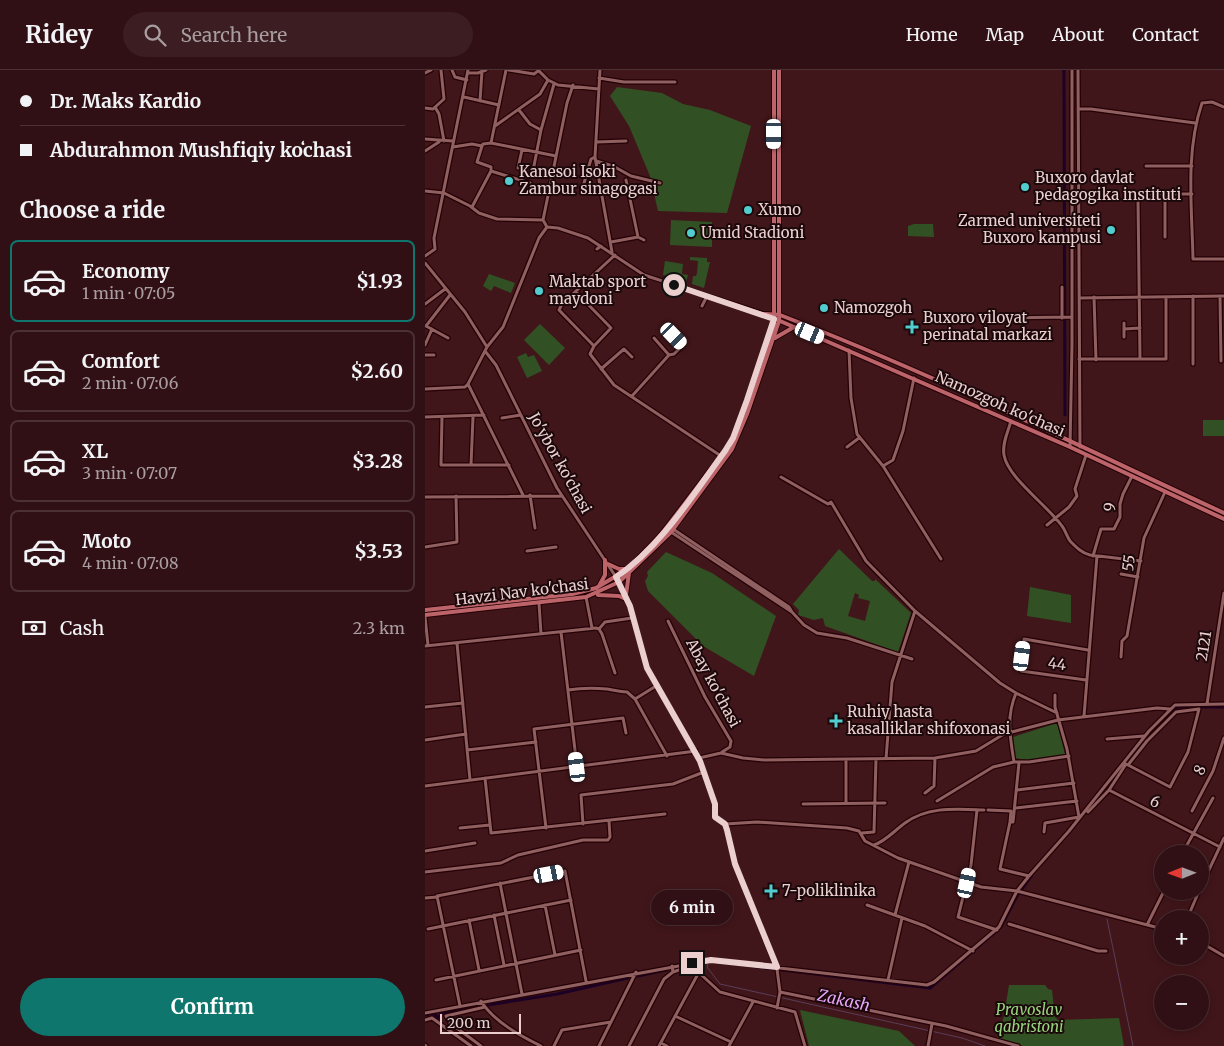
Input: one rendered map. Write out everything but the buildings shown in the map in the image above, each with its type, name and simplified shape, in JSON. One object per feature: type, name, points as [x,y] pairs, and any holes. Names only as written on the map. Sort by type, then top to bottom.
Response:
[{"type":"main road","points":[[626,595],[629,571],[668,527],[733,438],[767,345],[774,319],[774,70]]},
{"type":"main road","points":[[629,571],[672,530],[736,442],[779,321],[779,70]]},
{"type":"main road","name":"Namozgoh ko'chasi","points":[[764,314],[780,315],[922,376],[1071,441],[1224,513]]},
{"type":"main road","name":"Namozgoh ko'chasi","points":[[764,314],[849,349],[1070,447],[1224,519]]},
{"type":"main road","points":[[773,340],[789,328],[795,327]]},
{"type":"main road","points":[[916,379],[922,376]]},
{"type":"main road","points":[[596,588],[605,575],[606,562],[619,569],[629,571]]},
{"type":"main road","name":"Havzi Nav ko'chasi","points":[[425,610],[572,594],[596,588],[629,571]]},
{"type":"main road","name":"Havzi Nav ko'chasi","points":[[425,616],[586,597],[619,582],[629,571]]},
{"type":"main road","name":"Jo'ybor ko'chasi","points":[[616,577],[619,582]]},
{"type":"main road","points":[[594,595],[615,595],[628,600]]},
{"type":"street","points":[[425,73],[431,70]]},
{"type":"street","points":[[425,108],[431,110],[444,98],[441,70]]},
{"type":"street","points":[[452,70],[455,77],[467,80]]},
{"type":"street","points":[[491,143],[507,70],[534,74],[538,70],[554,86],[599,89]]},
{"type":"street","points":[[594,346],[559,310],[562,304],[613,254],[596,159],[599,70]]},
{"type":"street","points":[[1070,447],[1072,70]]},
{"type":"street","points":[[1078,70],[1080,452]]},
{"type":"street","points":[[425,256],[435,249],[434,238],[468,72],[484,71],[480,101]]},
{"type":"street","points":[[599,78],[620,82],[675,82]]},
{"type":"street","points":[[495,126],[540,94],[548,80]]},
{"type":"street","points":[[1072,83],[1078,83]]},
{"type":"street","points":[[532,176],[541,130],[554,86]]},
{"type":"street","points":[[425,389],[465,387],[486,349],[503,327],[539,238],[547,227],[543,220],[573,86]]},
{"type":"street","points":[[1072,92],[1078,92]]},
{"type":"street","points":[[464,97],[499,105]]},
{"type":"street","points":[[1224,106],[1211,102],[1202,103],[1195,123],[1192,166],[1193,259],[1224,259]]},
{"type":"street","points":[[435,107],[439,114],[442,141]]},
{"type":"street","points":[[1078,109],[1091,109],[1195,123]]},
{"type":"street","points":[[519,110],[529,124],[541,130]]},
{"type":"street","points":[[425,139],[453,141]]},
{"type":"street","points":[[425,151],[442,141]]},
{"type":"street","points":[[596,142],[626,142]]},
{"type":"street","points":[[453,147],[472,144],[482,146],[483,144],[491,143],[556,156]]},
{"type":"street","points":[[471,207],[491,171],[491,166],[477,162],[482,146]]},
{"type":"street","points":[[518,168],[521,150]]},
{"type":"street","points":[[582,190],[590,160],[596,159],[627,173],[660,182]]},
{"type":"street","points":[[1146,166],[1192,166]]},
{"type":"street","points":[[627,173],[630,170]]},
{"type":"street","points":[[491,171],[530,183]]},
{"type":"street","points":[[626,180],[638,237]]},
{"type":"street","points":[[425,191],[444,193],[479,213],[497,219],[543,220]]},
{"type":"street","points":[[1140,360],[1138,198],[1141,194],[1192,194]]},
{"type":"street","points":[[1165,194],[1165,236]]},
{"type":"street","name":"Namozgoh ko'chasi","points":[[547,227],[575,232],[601,246],[644,275],[764,314]]},
{"type":"street","points":[[611,242],[638,237],[644,240]]},
{"type":"street","points":[[597,249],[601,246]]},
{"type":"street","name":"Jo'ybor ko'chasi","points":[[425,263],[465,312],[496,366],[562,496],[616,577]]},
{"type":"street","points":[[1062,287],[1064,318]]},
{"type":"street","points":[[425,304],[445,289]]},
{"type":"street","points":[[576,292],[611,328],[594,346],[591,354],[601,370],[614,385],[721,456]]},
{"type":"street","points":[[1072,293],[1079,293]]},
{"type":"street","points":[[448,338],[425,326],[450,295]]},
{"type":"street","points":[[702,306],[707,296]]},
{"type":"street","points":[[1193,296],[1193,364]]},
{"type":"street","points":[[1079,298],[1222,296],[1221,361]]},
{"type":"street","points":[[1094,297],[1095,360]]},
{"type":"street","points":[[1079,359],[1166,360],[1166,297]]},
{"type":"street","points":[[1007,318],[1072,317]]},
{"type":"street","points":[[1124,323],[1124,337]]},
{"type":"street","points":[[1124,330],[1139,328]]},
{"type":"street","points":[[425,344],[432,330]]},
{"type":"street","points":[[631,396],[669,354],[674,354],[683,345],[674,336]]},
{"type":"street","points":[[654,338],[669,354]]},
{"type":"street","points":[[601,370],[625,349],[632,357]]},
{"type":"street","points":[[849,349],[851,398],[859,438],[883,466],[941,559]]},
{"type":"street","points":[[425,355],[434,355]]},
{"type":"street","points":[[883,466],[893,460],[903,431],[916,379]]},
{"type":"street","points":[[468,384],[523,495]]},
{"type":"street","points":[[425,416],[473,417],[484,415]]},
{"type":"street","points":[[502,418],[521,415]]},
{"type":"street","points":[[441,417],[441,465],[509,465]]},
{"type":"street","points":[[471,465],[473,417]]},
{"type":"street","points":[[1011,421],[1004,441],[1005,459],[1024,486],[1055,517],[1070,541],[1083,553],[1141,561]]},
{"type":"street","points":[[847,447],[859,438]]},
{"type":"street","points":[[1047,525],[1069,507],[1077,496],[1075,489],[1086,455]]},
{"type":"street","name":"9","points":[[1084,716],[1095,556],[1101,529],[1114,529],[1118,523],[1121,500],[1132,476]]},
{"type":"street","points":[[781,477],[806,493],[828,504],[831,502],[867,561],[915,612],[1000,683],[1057,713]]},
{"type":"street","name":"55","points":[[1121,657],[1122,641],[1127,636],[1147,530],[1165,492]]},
{"type":"street","points":[[531,495],[535,528]]},
{"type":"street","points":[[425,547],[457,542],[456,496]]},
{"type":"street","points":[[425,497],[562,496]]},
{"type":"street","points":[[672,530],[792,612],[803,625],[817,633],[847,638],[912,659]]},
{"type":"street","points":[[527,551],[556,547]]},
{"type":"street","points":[[1121,574],[1138,578]]},
{"type":"street","name":"Jo'ybor ko'chasi","points":[[619,582],[628,600],[647,668],[699,758],[715,804],[715,817],[725,824],[735,864],[777,968]]},
{"type":"street","name":"2121","points":[[1207,704],[1224,593]]},
{"type":"street","points":[[586,597],[592,628]]},
{"type":"street","points":[[539,603],[541,634]]},
{"type":"street","points":[[886,759],[892,682],[915,612]]},
{"type":"street","points":[[425,616],[427,645],[592,628],[599,629]]},
{"type":"street","points":[[599,629],[605,622],[633,618]]},
{"type":"street","name":"Abay ko'chasi","points":[[668,621],[705,697],[731,741],[730,747],[721,752]]},
{"type":"street","points":[[599,629],[615,674]]},
{"type":"street","points":[[561,632],[577,767]]},
{"type":"street","name":"44","points":[[1086,680],[1021,671],[1024,639],[1088,650]]},
{"type":"street","points":[[457,643],[470,780]]},
{"type":"street","points":[[635,699],[656,686]]},
{"type":"street","points":[[569,690],[593,688],[627,692],[635,699],[667,756]]},
{"type":"street","points":[[1014,762],[1009,733],[1009,708],[1016,693]]},
{"type":"street","points":[[1055,695],[1055,707],[1069,756],[1079,817]]},
{"type":"street","points":[[425,707],[463,702]]},
{"type":"street","points":[[1126,764],[1171,787],[1189,752],[1201,704]]},
{"type":"street","points":[[1088,812],[1109,790],[1144,736],[1175,705],[1224,704]]},
{"type":"street","points":[[699,758],[721,752],[743,758],[765,760],[935,758],[976,751],[1009,733],[1058,720],[1157,708],[1170,709]]},
{"type":"street","points":[[425,1013],[587,981],[711,960],[927,985],[973,951],[997,930],[1029,876],[1147,741],[1176,712],[1199,709]]},
{"type":"street","points":[[546,828],[534,729],[623,718],[626,733]]},
{"type":"street","points":[[425,740],[466,734]]},
{"type":"street","points":[[1107,739],[1144,736]]},
{"type":"street","name":"8","points":[[1192,811],[1223,748],[1224,738]]},
{"type":"street","points":[[467,750],[536,742]]},
{"type":"street","points":[[425,786],[696,751]]},
{"type":"street","points":[[937,801],[993,767],[1014,762],[1019,763],[1069,756]]},
{"type":"street","points":[[925,793],[935,786],[935,758]]},
{"type":"street","points":[[725,824],[757,822],[777,825],[805,824],[847,828],[862,833],[874,832],[876,759]]},
{"type":"street","points":[[846,760],[846,803]]},
{"type":"street","points":[[1010,822],[1013,822],[1019,763]]},
{"type":"street","points":[[583,824],[581,796],[673,784],[704,772]]},
{"type":"street","points":[[485,778],[491,833],[665,814]]},
{"type":"street","points":[[1017,790],[1074,783]]},
{"type":"street","name":"6","points":[[1109,790],[1220,847]]},
{"type":"street","points":[[1187,845],[1213,798]]},
{"type":"street","points":[[1015,808],[1077,801]]},
{"type":"street","points":[[803,804],[885,803]]},
{"type":"street","points":[[873,846],[907,821],[925,813],[939,810],[1011,811],[1000,869],[1029,876]]},
{"type":"street","points":[[977,810],[975,840],[958,917],[997,930]]},
{"type":"street","points":[[1043,832],[1045,823],[1079,817]]},
{"type":"street","points":[[425,872],[501,863],[518,855],[583,840],[608,840],[610,837],[609,821]]},
{"type":"street","points":[[460,828],[490,825]]},
{"type":"street","points":[[862,833],[865,841],[886,853],[967,883],[1019,892],[1154,927]]},
{"type":"street","points":[[1209,871],[1224,838]]},
{"type":"street","points":[[425,851],[475,843]]},
{"type":"street","points":[[895,916],[909,862]]},
{"type":"street","points":[[425,898],[437,898],[437,896],[565,870],[587,981]]},
{"type":"street","points":[[500,883],[522,994]]},
{"type":"street","points":[[437,898],[460,1006]]},
{"type":"street","points":[[428,929],[571,900]]},
{"type":"street","points":[[1147,925],[1160,900]]},
{"type":"street","points":[[545,905],[555,955]]},
{"type":"street","points":[[867,905],[925,926],[973,951]]},
{"type":"street","points":[[493,915],[504,965]]},
{"type":"street","points":[[888,980],[902,918]]},
{"type":"street","points":[[469,920],[479,970]]},
{"type":"street","points":[[1009,924],[1099,951],[1106,951]]},
{"type":"street","points":[[1209,947],[1224,956]]},
{"type":"street","points":[[436,980],[581,950]]},
{"type":"street","points":[[673,966],[673,972]]},
{"type":"street","points":[[777,968],[780,994],[778,1006]]},
{"type":"street","points":[[629,1046],[664,979],[673,972],[687,969],[699,972],[720,992],[795,1012],[805,1046]]},
{"type":"street","points":[[599,1046],[636,972]]},
{"type":"street","points":[[667,1046],[660,1045],[699,972]]},
{"type":"street","points":[[780,994],[977,1034],[1018,1046]]},
{"type":"street","points":[[481,1001],[485,1007],[518,1035],[541,1046]]},
{"type":"street","points":[[675,1016],[730,1044],[753,1002]]},
{"type":"street","points":[[481,1046],[446,1020],[448,1013],[485,1007]]},
{"type":"street","points":[[425,1020],[432,1018],[471,1046]]},
{"type":"street","points":[[554,1046],[562,1030],[611,1022]]},
{"type":"street","points":[[928,1046],[931,1026]]},
{"type":"green space","points":[[617,87],[662,93],[683,104],[710,110],[751,126],[727,213],[658,211],[650,176],[629,126],[610,96]]},
{"type":"green space","name":"Umid Stadioni","points":[[671,220],[712,222],[712,247],[670,245]]},
{"type":"green space","points":[[914,224],[933,224],[934,237],[908,236],[908,226]]},
{"type":"green space","points":[[690,257],[707,258],[707,262],[710,262],[704,288],[692,284],[693,276],[696,276],[697,273],[698,261],[690,260]]},
{"type":"green space","points":[[665,261],[683,264],[682,274],[688,275],[686,282],[663,275]]},
{"type":"green space","points":[[489,274],[515,283],[511,293],[494,286],[491,291],[483,286]]},
{"type":"green space","points":[[540,324],[565,348],[549,365],[524,340]]},
{"type":"green space","points":[[526,353],[528,357],[534,355],[542,371],[527,378],[517,357]]},
{"type":"green space","points":[[1203,420],[1224,420],[1224,436],[1203,436]]},
{"type":"green space","points":[[839,549],[872,581],[875,581],[875,579],[911,613],[898,652],[825,626],[823,618],[814,620],[798,615],[799,610],[793,604]],"holes":[[[855,593],[859,595],[858,598],[870,601],[865,621],[848,616]]]},
{"type":"green space","points":[[666,552],[712,573],[776,616],[754,676],[703,646],[648,591],[645,581],[648,576],[647,572]]},
{"type":"green space","points":[[1030,587],[1071,595],[1071,623],[1027,616]]},
{"type":"green space","points":[[1057,723],[1065,754],[1033,761],[1015,758],[1013,737]]},
{"type":"green space","name":"Pravoslav qabristoni","points":[[1009,985],[1045,985],[1048,989],[1052,990],[1055,1017],[1058,1020],[1119,1018],[1124,1046],[1023,1046],[997,1038],[1004,1016]]},
{"type":"green space","points":[[800,1010],[899,1031],[915,1046],[809,1046]]},
{"type":"waterway","points":[[1064,70],[1065,415]]},
{"type":"waterway","points":[[1127,761],[1178,707],[1224,707]]},
{"type":"waterway","points":[[1096,800],[1122,768]]},
{"type":"waterway","points":[[1054,849],[1092,804]]},
{"type":"waterway","points":[[750,966],[930,988],[1001,927],[1017,896],[1032,875]]},
{"type":"waterway","name":"Zakash","points":[[1107,919],[1133,1046]]},
{"type":"waterway","name":"Zakash","points":[[708,964],[707,967],[720,984],[962,1038],[985,1046]]},
{"type":"waterway","points":[[638,976],[666,970]]},
{"type":"waterway","points":[[488,1005],[557,994],[628,978]]},
{"type":"waterway","points":[[425,1015],[433,1013],[439,1018],[441,1013],[478,1006]]},
{"type":"place","name":"Kanesoi Isoki Zambur sinagogasi","points":[[509,181]]},
{"type":"place","name":"Buxoro davlat pedagogika instituti","points":[[1025,187]]},
{"type":"place","name":"Xumo","points":[[748,210]]},
{"type":"place","name":"Zarmed universiteti Buxoro kampusi","points":[[1111,230]]},
{"type":"place","name":"Umid Stadioni","points":[[691,233]]},
{"type":"place","name":"Maktab sport maydoni","points":[[539,291]]},
{"type":"place","name":"Namozgoh","points":[[824,308]]},
{"type":"place","name":"Buxoro viloyat perinatal markazi","points":[[912,327]]},
{"type":"place","name":"Ruhiy hasta kasalliklar shifoxonasi","points":[[836,721]]},
{"type":"place","name":"7-poliklinika","points":[[771,891]]},
{"type":"route","points":[[674,285],[764,314],[774,319],[772,330],[733,438],[668,527],[628,568],[616,577],[630,606],[647,668],[696,751],[715,804],[715,817],[725,824],[735,864],[777,967],[711,960],[692,963]]}]
